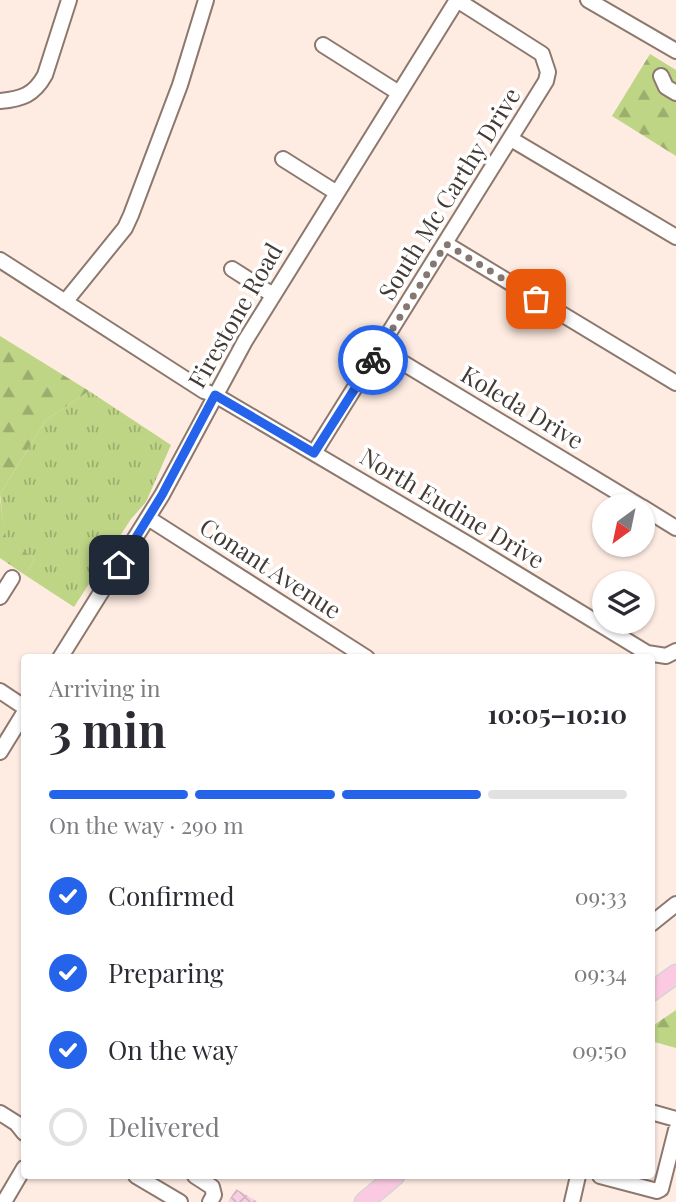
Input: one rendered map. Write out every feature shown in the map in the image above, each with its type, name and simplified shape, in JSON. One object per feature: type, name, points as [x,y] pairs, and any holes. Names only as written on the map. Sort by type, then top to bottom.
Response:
[{"type":"main road","points":[[655,989],[676,974]]},
{"type":"main road","points":[[365,1202],[392,1179]]},
{"type":"street","points":[[0,101],[24,97],[40,84],[68,0]]},
{"type":"street","points":[[65,302],[125,228],[180,85],[206,0]]},
{"type":"street","name":"South Mc Carthy Drive","points":[[314,453],[547,81],[547,63],[542,54],[457,0]]},
{"type":"street","name":"Firestone Road","points":[[63,654],[148,518],[273,295],[457,0]]},
{"type":"street","points":[[588,0],[676,51]]},
{"type":"street","points":[[323,45],[399,93]]},
{"type":"street","points":[[661,76],[666,87],[676,93]]},
{"type":"street","points":[[511,139],[676,237]]},
{"type":"street","points":[[283,159],[337,193]]},
{"type":"street","points":[[446,244],[676,383]]},
{"type":"street","name":"North Eudine Drive","points":[[0,260],[204,391],[314,453],[647,653],[671,654]]},
{"type":"street","points":[[232,269],[273,295]]},
{"type":"street","name":"Koleda Drive","points":[[380,349],[620,494]]},
{"type":"street","name":"Koleda Drive","points":[[655,515],[676,528]]},
{"type":"street","name":"Conant Avenue","points":[[148,518],[361,654]]},
{"type":"street","points":[[0,597],[12,578]]},
{"type":"street","points":[[0,691],[21,704]]},
{"type":"street","points":[[0,751],[21,718]]},
{"type":"street","points":[[655,921],[676,904]]},
{"type":"street","points":[[0,1113],[16,1122],[21,1129]]},
{"type":"street","points":[[655,1113],[676,1119]]},
{"type":"street","points":[[611,1179],[657,1191],[661,1189],[676,1130]]},
{"type":"street","points":[[4,1202],[21,1173]]},
{"type":"street","points":[[141,1179],[180,1202]]},
{"type":"street","points":[[200,1179],[212,1187],[214,1195],[210,1202]]},
{"type":"street","points":[[572,1202],[577,1179]]},
{"type":"green space","points":[[650,54],[676,70],[676,156],[612,116]]},
{"type":"green space","points":[[0,336],[89,391],[46,420],[0,494]]},
{"type":"green space","points":[[89,391],[171,445],[146,502],[131,519],[74,607],[25,575],[35,559],[5,539],[0,494],[46,420]]},
{"type":"green space","points":[[0,499],[6,539],[35,559],[25,575],[0,558]]},
{"type":"green space","points":[[676,1010],[676,1048],[655,1042],[655,1024]]},
{"type":"building","points":[[236,1189],[258,1202],[228,1202]]},
{"type":"way so far","points":[[373,360],[446,244],[536,299]]},
{"type":"route","points":[[119,565],[162,495],[215,395],[314,453],[373,360]]}]
